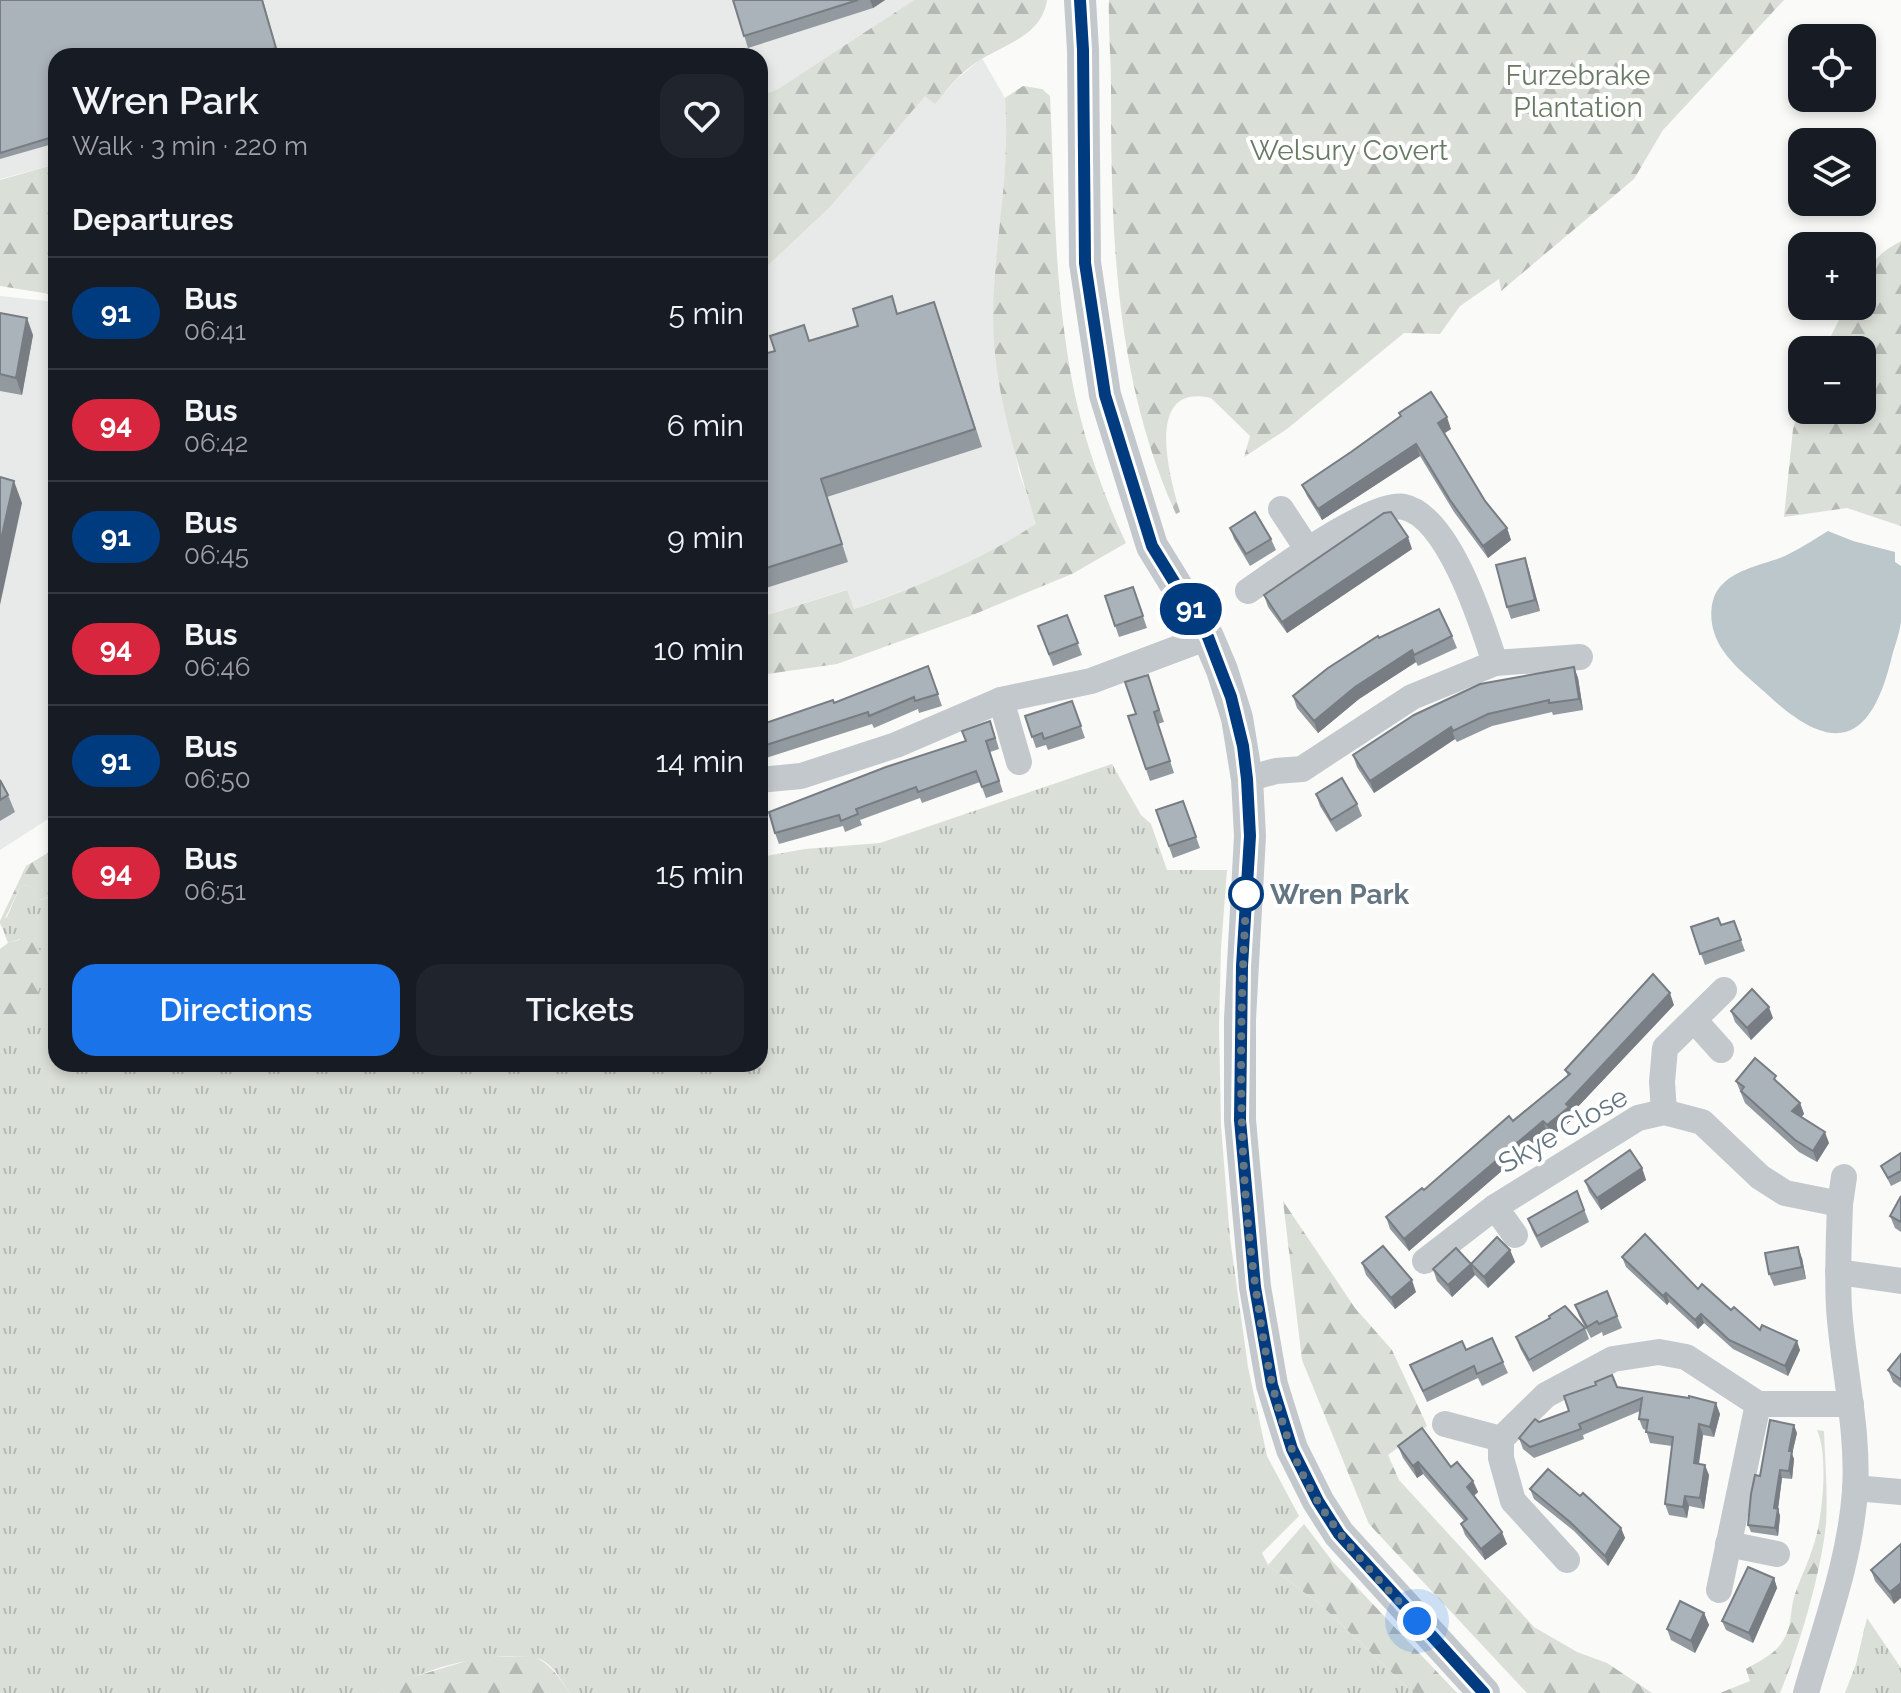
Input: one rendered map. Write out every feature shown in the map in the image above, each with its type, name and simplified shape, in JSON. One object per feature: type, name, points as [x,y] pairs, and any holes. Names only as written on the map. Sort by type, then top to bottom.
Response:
[{"type":"street","points":[[1080,0],[1085,263],[1105,395],[1152,546],[1208,637],[1234,707],[1247,779],[1250,836],[1240,1006],[1240,1120],[1255,1287],[1272,1385],[1292,1449],[1318,1501],[1339,1534],[1484,1693]]},
{"type":"street","points":[[1248,591],[1308,550],[1382,509],[1404,507],[1427,520],[1451,554],[1470,591],[1495,663]]},
{"type":"street","points":[[1281,509],[1308,550]]},
{"type":"street","points":[[768,779],[801,776],[896,745],[1001,700],[1091,681],[1208,637]]},
{"type":"street","points":[[1247,779],[1276,771],[1302,769],[1412,697],[1495,663],[1580,657]]},
{"type":"street","points":[[1001,700],[1019,762]]},
{"type":"street","name":"Skye Close","points":[[1664,1112],[1662,1082],[1665,1048],[1724,990]]},
{"type":"street","points":[[1694,1020],[1721,1050]]},
{"type":"street","name":"Skye Close","points":[[1425,1261],[1495,1207],[1638,1118],[1664,1112],[1702,1122],[1760,1177],[1785,1193],[1840,1204]]},
{"type":"street","points":[[1806,1693],[1836,1595],[1851,1526],[1855,1488],[1851,1404],[1839,1310],[1840,1204],[1844,1177]]},
{"type":"street","name":"Skye Close","points":[[1495,1207],[1515,1235]]},
{"type":"street","points":[[1838,1272],[1901,1281]]},
{"type":"street","points":[[1567,1560],[1513,1501],[1501,1458],[1501,1439],[1546,1395],[1613,1359],[1659,1352],[1686,1357],[1758,1404],[1851,1404]]},
{"type":"street","points":[[1719,1590],[1758,1404]]},
{"type":"street","points":[[1445,1424],[1501,1439]]},
{"type":"street","points":[[1855,1488],[1901,1492]]},
{"type":"street","points":[[1728,1544],[1777,1554]]},
{"type":"shaded area","points":[[0,0],[914,0],[768,93],[768,48],[48,48],[48,166],[0,179]]},
{"type":"shaded area","points":[[982,58],[1005,98],[1008,132],[993,316],[995,345],[1019,472],[1037,524],[953,572],[854,609],[846,590],[768,614],[768,265],[830,207],[925,95],[935,103]]},
{"type":"shaded area","points":[[0,296],[48,301],[48,819],[0,850]]},
{"type":"shaded area","points":[[1828,531],[1895,552],[1895,562],[1901,566],[1900,625],[1884,685],[1874,707],[1862,722],[1848,731],[1832,733],[1814,728],[1793,716],[1737,667],[1718,642],[1711,617],[1715,595],[1730,578],[1786,555]]},
{"type":"green space","points":[[914,0],[1047,0],[1043,13],[1027,33],[970,67],[935,104],[925,96],[830,207],[768,265],[768,93]]},
{"type":"green space","points":[[1109,0],[1784,0],[1663,130],[1634,179],[1501,291],[1499,279],[1460,306],[1440,334],[1404,333],[1287,429],[1244,457],[1250,436],[1211,398],[1190,397],[1176,404],[1169,418],[1166,437],[1167,457],[1180,512],[1176,514],[1155,462],[1140,410],[1120,303],[1112,195]]},
{"type":"green space","points":[[1023,86],[1042,89],[1050,96],[1057,256],[1071,375],[1089,449],[1126,543],[1072,574],[970,616],[837,664],[768,674],[768,615],[847,590],[854,609],[948,572],[1036,524],[1001,395],[994,343],[996,261],[1006,153],[1005,98]]},
{"type":"green space","points":[[48,166],[48,294],[0,286],[0,180]]},
{"type":"green space","points":[[1901,241],[1901,526],[1847,508],[1784,517],[1795,424],[1876,424],[1876,336],[1831,336],[1839,320],[1876,320],[1876,259]]},
{"type":"green space","points":[[1112,764],[1141,815],[1151,824],[1167,870],[1227,870],[1219,1025],[1221,1126],[1230,1238],[1248,1367],[1267,1456],[1299,1516],[1262,1553],[1268,1565],[1322,1606],[1413,1693],[570,1693],[547,1663],[534,1657],[519,1656],[459,1663],[426,1672],[378,1693],[0,1693],[0,1053],[31,1009],[20,939],[8,943],[0,922],[7,917],[20,887],[30,886],[40,900],[48,898],[48,1072],[768,1072],[768,856],[805,849],[880,843]]},
{"type":"green space","points":[[48,853],[48,897],[39,900],[30,886],[20,887],[1,927],[0,921],[26,866]]},
{"type":"green space","points":[[26,938],[35,943],[40,951],[41,982],[30,1011],[0,1053],[0,949],[8,943]]},
{"type":"green space","points":[[1283,1201],[1355,1308],[1392,1350],[1427,1426],[1388,1455],[1399,1480],[1534,1627],[1577,1652],[1607,1663],[1652,1693],[1527,1693],[1369,1524],[1302,1360]]},
{"type":"green space","points":[[1817,1430],[1824,1431],[1826,1524],[1814,1587],[1787,1675],[1780,1693],[1720,1693],[1750,1681],[1746,1669],[1772,1653],[1787,1634],[1794,1597],[1819,1522],[1823,1495],[1822,1453]]},
{"type":"green space","points":[[1304,1524],[1333,1562],[1457,1693],[1413,1693],[1322,1606],[1268,1565]]},
{"type":"green space","points":[[1867,1618],[1901,1668],[1901,1693],[1845,1693]]},
{"type":"green space","points":[[532,1656],[550,1667],[570,1693],[378,1693],[403,1680],[480,1657]]},
{"type":"building","points":[[0,0],[262,0],[276,48],[48,48],[48,138],[0,153]]},
{"type":"building","points":[[733,0],[858,0],[744,36]]},
{"type":"building","points":[[892,296],[897,314],[934,302],[975,429],[821,479],[842,544],[768,567],[768,353],[775,351],[770,336],[804,325],[809,341],[858,326],[853,309]]},
{"type":"building","points":[[0,313],[27,318],[16,378],[0,374]]},
{"type":"building","points":[[1431,392],[1447,417],[1438,423],[1485,501],[1507,528],[1483,546],[1416,444],[1318,509],[1302,485]]},
{"type":"building","points":[[0,477],[14,481],[0,544]]},
{"type":"building","points":[[1255,512],[1271,539],[1246,554],[1230,528]]},
{"type":"building","points":[[1391,512],[1408,537],[1282,622],[1264,595],[1384,513]]},
{"type":"building","points":[[1525,558],[1535,600],[1507,607],[1496,565]]},
{"type":"building","points":[[1133,587],[1143,616],[1115,626],[1105,596]]},
{"type":"building","points":[[1439,609],[1452,636],[1414,655],[1412,650],[1355,687],[1314,721],[1293,696],[1328,668],[1378,636]]},
{"type":"building","points":[[1067,615],[1078,643],[1049,654],[1038,626]]},
{"type":"building","points":[[928,666],[938,694],[915,701],[914,697],[869,716],[868,712],[768,744],[768,722],[833,700],[834,703]]},
{"type":"building","points":[[1574,667],[1579,699],[1549,703],[1549,700],[1488,714],[1453,731],[1451,727],[1370,781],[1353,755],[1414,715],[1480,684]]},
{"type":"building","points":[[1148,675],[1159,710],[1154,712],[1170,761],[1146,769],[1128,716],[1136,714],[1125,682]]},
{"type":"building","points":[[1072,701],[1081,726],[1044,739],[1042,733],[1032,737],[1025,716]]},
{"type":"building","points":[[990,721],[995,738],[986,741],[999,781],[982,787],[976,771],[918,792],[916,787],[856,809],[858,814],[841,821],[839,815],[775,833],[769,812],[886,767],[966,741],[962,731]]},
{"type":"building","points":[[1342,778],[1357,804],[1331,820],[1316,794]]},
{"type":"building","points":[[0,780],[8,795],[0,800]]},
{"type":"building","points":[[1183,801],[1196,837],[1169,846],[1156,810]]},
{"type":"building","points":[[1718,918],[1721,925],[1734,921],[1741,940],[1700,954],[1691,927]]},
{"type":"building","points":[[1653,974],[1670,993],[1566,1104],[1569,1107],[1547,1125],[1543,1121],[1404,1239],[1386,1217],[1422,1188],[1424,1190],[1509,1116],[1513,1121],[1570,1074],[1565,1070]]},
{"type":"building","points":[[1752,989],[1769,1007],[1747,1028],[1731,1011]]},
{"type":"building","points":[[1755,1058],[1800,1103],[1792,1111],[1825,1132],[1813,1151],[1795,1140],[1741,1091],[1744,1087],[1736,1081]]},
{"type":"building","points":[[1630,1150],[1642,1168],[1597,1198],[1585,1181]]},
{"type":"building","points":[[1901,1153],[1901,1171],[1888,1178],[1881,1166]]},
{"type":"building","points":[[1577,1191],[1584,1210],[1537,1236],[1528,1219]]},
{"type":"building","points":[[1901,1196],[1901,1222],[1890,1216]]},
{"type":"building","points":[[1645,1234],[1698,1289],[1702,1284],[1760,1330],[1762,1325],[1797,1341],[1785,1366],[1729,1340],[1701,1314],[1695,1320],[1666,1293],[1663,1296],[1622,1257]]},
{"type":"building","points":[[1497,1237],[1510,1250],[1484,1277],[1471,1264]]},
{"type":"building","points":[[1383,1246],[1412,1280],[1391,1298],[1362,1263]]},
{"type":"building","points":[[1798,1247],[1802,1267],[1769,1274],[1765,1253]]},
{"type":"building","points":[[1456,1248],[1471,1264],[1448,1285],[1433,1269]]},
{"type":"building","points":[[1607,1291],[1617,1316],[1587,1327],[1575,1305]]},
{"type":"building","points":[[1565,1306],[1585,1328],[1529,1360],[1516,1337]]},
{"type":"building","points":[[1492,1338],[1503,1362],[1477,1374],[1474,1366],[1423,1391],[1410,1365],[1462,1341],[1466,1350]]},
{"type":"building","points":[[1901,1354],[1901,1380],[1888,1370]]},
{"type":"building","points":[[1612,1375],[1617,1387],[1689,1396],[1716,1403],[1710,1427],[1699,1424],[1694,1463],[1705,1465],[1700,1498],[1685,1496],[1683,1507],[1665,1504],[1673,1437],[1646,1432],[1648,1420],[1639,1419],[1642,1398],[1579,1424],[1581,1429],[1530,1447],[1519,1438],[1535,1419],[1539,1422],[1569,1411],[1564,1396],[1596,1385],[1595,1382]]},
{"type":"building","points":[[1770,1420],[1794,1425],[1789,1471],[1780,1470],[1774,1508],[1778,1509],[1775,1528],[1748,1525],[1751,1494],[1755,1475],[1760,1476]]},
{"type":"building","points":[[1422,1428],[1451,1467],[1457,1462],[1473,1481],[1467,1487],[1502,1532],[1481,1549],[1461,1524],[1467,1519],[1418,1462],[1413,1466],[1398,1446]]},
{"type":"building","points":[[1548,1469],[1580,1496],[1583,1493],[1621,1528],[1605,1556],[1530,1489]]},
{"type":"building","points":[[1901,1544],[1901,1583],[1890,1592],[1871,1570]]},
{"type":"building","points":[[1748,1567],[1774,1578],[1749,1633],[1722,1621]]},
{"type":"building","points":[[1680,1601],[1704,1613],[1691,1641],[1667,1629]]},
{"type":"bus line","name":"91","points":[[1080,0],[1085,263],[1105,395],[1152,546],[1208,637],[1231,697],[1243,746],[1250,836],[1240,1019],[1240,1120],[1255,1287],[1272,1385],[1303,1475],[1339,1534],[1484,1693]]},
{"type":"place","name":"Wren Park","points":[[1246,894]]},
{"type":"route","points":[[1246,894],[1247,886],[1240,1019],[1240,1120],[1255,1287],[1272,1385],[1292,1449],[1318,1501],[1339,1534],[1417,1621]]},
{"type":"park label","name":"Furzebrake Plantation","points":[[1578,91]]},
{"type":"park label","name":"Welsury Covert","points":[[1349,150]]}]
